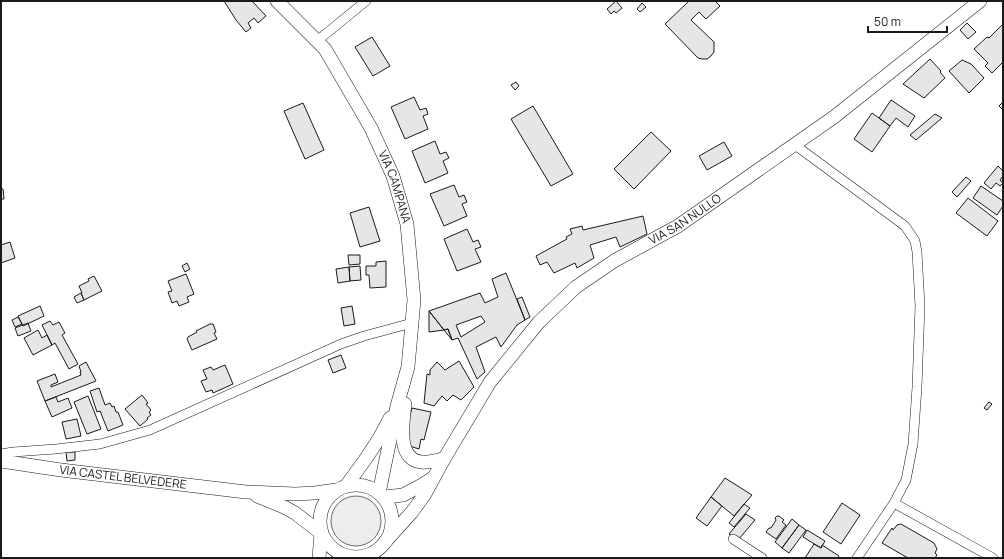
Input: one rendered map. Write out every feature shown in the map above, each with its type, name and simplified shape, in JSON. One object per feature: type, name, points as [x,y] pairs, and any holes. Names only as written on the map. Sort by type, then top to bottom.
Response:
[{"type":"street","name":"VIA CAMPANA","points":[[277,1],[325,49],[371,128],[393,176],[407,224],[414,300],[408,367],[397,406],[382,495]]},
{"type":"street","points":[[317,41],[366,1]]},
{"type":"street","name":"VIA SAN NULLO","points":[[370,558],[412,512],[425,494],[490,382],[539,322],[576,287],[614,261],[678,226],[834,117],[980,1]]},
{"type":"street","points":[[795,144],[906,226],[915,240],[917,252],[920,306],[917,386],[913,444],[906,480],[894,503],[857,558]]},
{"type":"street","points":[[1,454],[100,444],[150,430],[342,344],[364,336],[412,323]]},
{"type":"street","points":[[408,367],[402,430],[403,442],[409,457],[415,461],[423,462],[444,459]]},
{"type":"street","name":"VIA CAMPANA","points":[[319,558],[321,533],[319,521],[321,509],[327,498],[341,488],[367,457],[397,406]]},
{"type":"street","name":"VIA CASTEL BELVEDERE","points":[[1,461],[61,470],[246,492]]},
{"type":"street","name":"VIA SAN NULLO","points":[[382,495],[403,495],[422,486],[434,477]]},
{"type":"street","points":[[356,484],[366,486],[376,490],[382,495],[389,505],[392,514],[390,533],[382,545],[371,554],[351,557],[346,556],[333,549],[326,542],[321,533],[295,513],[246,492],[295,494],[315,493],[356,484]]},
{"type":"street","points":[[894,503],[993,558]]},
{"type":"street","points":[[733,538],[762,558]]},
{"type":"shaded area","points":[[351,496],[361,496],[374,503],[381,516],[381,526],[374,539],[361,546],[351,546],[342,542],[335,535],[331,526],[331,516],[335,507],[342,500]]},
{"type":"building","points":[[224,1],[252,1],[266,16],[258,23],[254,18],[248,23],[251,28],[246,32],[236,20]]},
{"type":"building","points":[[616,1],[622,8],[616,13],[614,11],[611,14],[607,9]]},
{"type":"building","points":[[689,1],[715,1],[720,6],[706,19],[699,12],[691,20],[714,42],[714,52],[707,59],[698,58],[665,24]]},
{"type":"building","points":[[642,3],[646,7],[640,12],[637,9]]},
{"type":"building","points":[[967,23],[976,32],[968,39],[960,30]]},
{"type":"building","points":[[1003,24],[1003,62],[992,73],[985,66],[988,63],[974,49],[987,37],[989,38]]},
{"type":"building","points":[[372,37],[390,66],[373,76],[355,47]]},
{"type":"building","points":[[930,59],[945,78],[924,98],[903,84]]},
{"type":"building","points":[[962,60],[971,64],[984,78],[969,93],[949,71]]},
{"type":"building","points":[[516,82],[519,86],[515,90],[511,85]]},
{"type":"building","points":[[414,97],[420,110],[426,108],[428,114],[423,116],[428,129],[405,139],[391,107]]},
{"type":"building","points":[[891,100],[915,116],[908,127],[896,118],[890,126],[879,118]]},
{"type":"building","points":[[1003,102],[1003,110],[999,106]]},
{"type":"building","points":[[303,103],[324,150],[305,159],[284,111]]},
{"type":"building","points":[[533,106],[573,174],[551,186],[511,119]]},
{"type":"building","points":[[872,113],[890,126],[872,152],[854,139]]},
{"type":"building","points":[[935,114],[942,118],[916,140],[910,135]]},
{"type":"building","points":[[651,132],[671,151],[634,189],[614,169]]},
{"type":"building","points":[[435,141],[440,154],[446,152],[449,158],[443,161],[448,173],[425,183],[412,151]]},
{"type":"building","points":[[724,142],[732,156],[707,170],[699,156]]},
{"type":"building","points":[[998,166],[1003,171],[1003,176],[1000,180],[1003,183],[1000,186],[996,183],[991,189],[984,183]]},
{"type":"building","points":[[966,177],[971,181],[957,197],[952,192]]},
{"type":"building","points":[[454,185],[459,197],[464,195],[467,202],[462,204],[467,216],[444,226],[430,194]]},
{"type":"building","points":[[981,186],[1003,201],[1003,206],[997,215],[973,198]]},
{"type":"building","points":[[1,189],[3,189],[4,199],[1,199]]},
{"type":"building","points":[[968,198],[998,221],[987,236],[956,213]]},
{"type":"building","points":[[369,207],[380,241],[360,247],[350,213]]},
{"type":"building","points":[[643,216],[647,234],[620,247],[616,237],[590,245],[594,258],[577,268],[575,263],[554,273],[547,262],[540,265],[536,256],[567,239],[566,237],[572,234],[570,229],[582,226],[583,230]]},
{"type":"building","points":[[467,229],[473,242],[478,240],[481,247],[475,249],[481,262],[457,271],[444,239]]},
{"type":"building","points":[[10,242],[15,258],[1,263],[1,245]]},
{"type":"building","points":[[348,255],[360,255],[360,264],[349,265]]},
{"type":"building","points":[[386,261],[386,287],[370,288],[369,275],[366,275],[366,266],[376,266],[376,262]]},
{"type":"building","points":[[187,263],[190,269],[185,272],[182,266]]},
{"type":"building","points":[[360,266],[361,280],[350,281],[349,267]]},
{"type":"building","points":[[349,267],[350,281],[338,283],[336,269]]},
{"type":"building","points":[[506,273],[525,320],[517,325],[501,347],[496,337],[476,347],[485,372],[477,379],[458,338],[452,340],[448,329],[444,330],[429,311],[480,293],[485,303],[498,297],[492,279]],"holes":[[[481,316],[485,322],[461,337],[456,325]]]},
{"type":"building","points":[[186,274],[194,294],[187,297],[189,302],[179,306],[177,301],[172,303],[168,292],[172,291],[168,281]]},
{"type":"building","points":[[94,276],[102,291],[84,300],[79,286],[89,281],[88,279]]},
{"type":"building","points":[[81,293],[84,300],[77,303],[74,297]]},
{"type":"building","points":[[522,297],[530,317],[525,320],[517,299]]},
{"type":"building","points":[[40,306],[44,316],[23,326],[18,316]]},
{"type":"building","points":[[352,306],[355,324],[344,326],[341,308]]},
{"type":"building","points":[[429,311],[444,330],[429,332]]},
{"type":"building","points":[[18,317],[22,324],[15,327],[12,320]]},
{"type":"building","points":[[50,321],[53,325],[59,322],[65,333],[62,335],[78,364],[69,369],[55,343],[52,345],[42,325]]},
{"type":"building","points":[[28,323],[31,331],[18,336],[15,328]]},
{"type":"building","points":[[210,324],[213,324],[216,332],[214,333],[217,339],[192,350],[187,339],[188,337]]},
{"type":"building","points":[[448,329],[452,340],[444,330]]},
{"type":"building","points":[[38,330],[42,338],[47,335],[52,345],[33,355],[24,338]]},
{"type":"building","points":[[341,355],[346,368],[333,373],[328,360]]},
{"type":"building","points":[[459,361],[474,387],[461,400],[453,395],[447,401],[442,396],[434,406],[424,403],[427,374],[430,375],[430,370],[437,362],[445,370]]},
{"type":"building","points":[[86,362],[96,381],[45,401],[37,381],[55,374],[58,382],[51,385],[51,387],[81,375],[79,366]]},
{"type":"building","points":[[225,365],[233,384],[213,393],[212,390],[206,392],[201,381],[207,379],[203,370],[211,367],[213,370]]},
{"type":"building","points":[[99,388],[105,405],[110,403],[112,407],[114,406],[123,425],[108,431],[100,411],[97,412],[90,391]]},
{"type":"building","points":[[142,395],[148,403],[146,404],[151,410],[149,412],[151,415],[140,426],[125,409]]},
{"type":"building","points":[[88,396],[101,429],[87,434],[74,402]]},
{"type":"building","points":[[56,397],[58,402],[68,398],[72,408],[52,417],[45,401]]},
{"type":"building","points":[[989,402],[992,404],[987,410],[984,408]]},
{"type":"building","points":[[412,408],[431,412],[424,440],[421,439],[419,449],[406,445],[405,434]]},
{"type":"building","points":[[77,419],[81,436],[66,439],[62,422]]},
{"type":"building","points":[[66,452],[75,452],[75,460],[67,461]]},
{"type":"building","points":[[725,478],[752,495],[734,516],[711,497]]},
{"type":"building","points":[[711,497],[722,506],[707,526],[696,518]]},
{"type":"building","points":[[842,503],[860,515],[841,544],[823,532]]},
{"type":"building","points":[[744,504],[750,508],[734,527],[729,523]]},
{"type":"building","points":[[746,514],[755,520],[738,540],[729,534]]},
{"type":"building","points":[[777,516],[784,520],[782,522],[786,525],[776,539],[766,532],[769,528],[771,528]]},
{"type":"building","points":[[792,519],[799,525],[782,548],[775,542]]},
{"type":"building","points":[[901,524],[934,543],[937,549],[935,553],[937,555],[935,558],[908,558],[882,543],[892,528],[893,530],[897,525]]},
{"type":"building","points":[[799,525],[806,530],[789,553],[782,548]]},
{"type":"building","points":[[807,530],[825,541],[821,548],[803,537]]},
{"type":"building","points":[[814,544],[821,548],[822,545],[839,556],[838,558],[805,558]]}]
